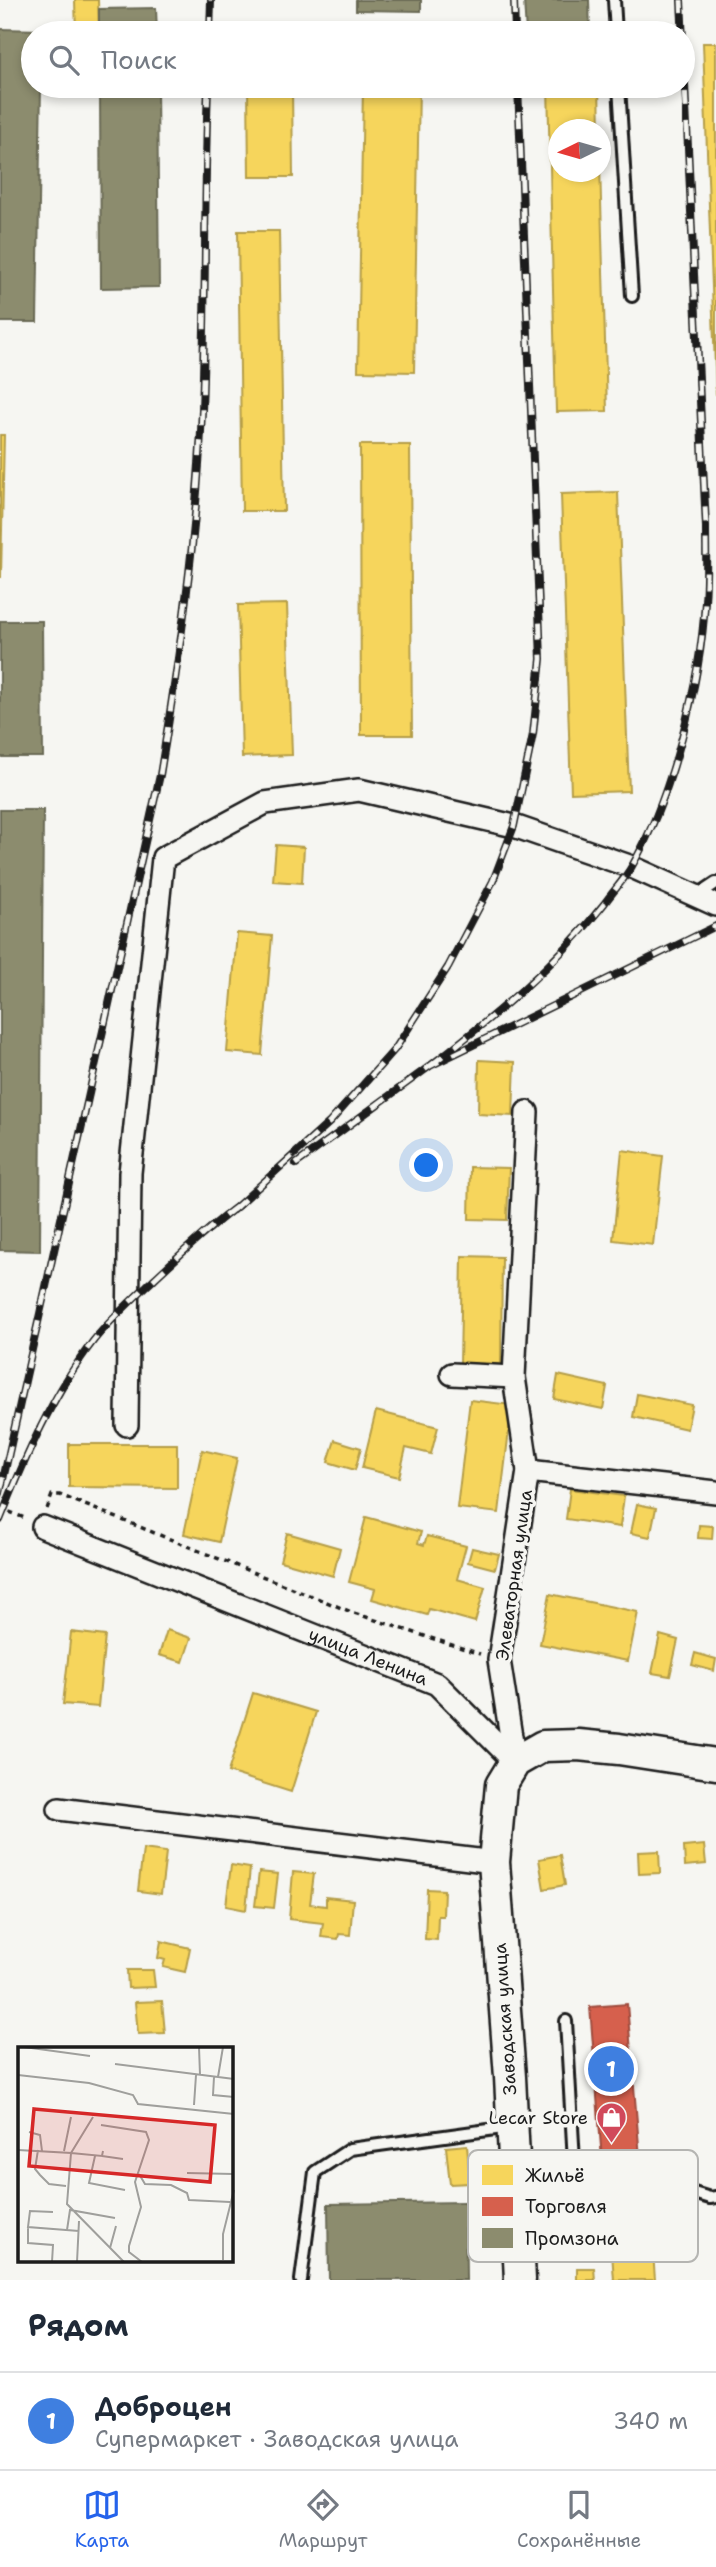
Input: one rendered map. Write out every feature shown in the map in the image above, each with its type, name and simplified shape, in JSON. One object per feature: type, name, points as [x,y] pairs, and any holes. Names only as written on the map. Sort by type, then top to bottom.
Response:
[{"type":"main road","points":[[515,1762],[543,1746],[578,1745],[716,1764]]},
{"type":"main road","name":"Заводская улица","points":[[513,2150],[494,1862],[501,1785],[515,1762]]},
{"type":"main road","name":"Заводская улица","points":[[519,2262],[520,2280]]},
{"type":"street","points":[[127,1425],[130,1173],[163,858],[265,803],[359,790],[514,825],[632,867],[716,905]]},
{"type":"street","name":"Элеваторная улица","points":[[515,1762],[499,1660],[528,1471],[514,1377],[527,1112]]},
{"type":"street","points":[[452,1374],[514,1377]]},
{"type":"street","name":"Элеваторная улица","points":[[528,1471],[716,1492]]},
{"type":"street","name":"улица Ленина","points":[[43,1527],[438,1684],[515,1762]]},
{"type":"street","points":[[59,1809],[494,1862]]},
{"type":"lane","points":[[614,0],[615,21]]},
{"type":"lane","points":[[620,98],[632,296]]},
{"type":"lane","points":[[695,897],[716,883]]},
{"type":"lane","points":[[566,2021],[573,2150]]},
{"type":"lane","points":[[302,2280],[315,2172],[350,2148],[512,2127]]},
{"type":"lane","points":[[698,2194],[716,2197]]},
{"type":"path","points":[[0,1508],[43,1527],[49,1501],[52,1496],[60,1496],[354,1614],[499,1660]]},
{"type":"building: Жильё","points":[[75,0],[98,0],[99,21],[76,21]]},
{"type":"building: Жильё","points":[[703,43],[716,43],[716,395]]},
{"type":"building: Жильё","points":[[248,98],[292,98],[293,177],[249,177]]},
{"type":"building: Жильё","points":[[363,98],[419,98],[414,372],[358,371]]},
{"type":"building: Жильё","points":[[548,98],[599,98],[600,119],[549,119]]},
{"type":"building: Жильё","points":[[550,182],[600,182],[607,411],[556,412]]},
{"type":"building: Жильё","points":[[238,231],[279,231],[284,511],[242,511]]},
{"type":"building: Жильё","points":[[0,435],[4,435],[1,577],[0,577]]},
{"type":"building: Жильё","points":[[360,445],[410,445],[412,735],[361,735]]},
{"type":"building: Жильё","points":[[618,492],[629,791],[571,793],[561,494]]},
{"type":"building: Жильё","points":[[287,604],[292,755],[242,757],[238,605]]},
{"type":"building: Жильё","points":[[276,845],[304,847],[302,883],[273,881]]},
{"type":"building: Жильё","points":[[237,933],[272,936],[262,1055],[227,1052]]},
{"type":"building: Жильё","points":[[479,1060],[515,1062],[513,1116],[478,1114]]},
{"type":"building: Жильё","points":[[622,1150],[663,1156],[653,1245],[613,1240]]},
{"type":"building: Жильё","points":[[470,1167],[509,1168],[507,1220],[469,1219]]},
{"type":"building: Жильё","points":[[462,1256],[502,1257],[501,1365],[460,1365]]},
{"type":"building: Жильё","points":[[558,1375],[607,1386],[603,1409],[554,1399]]},
{"type":"building: Жильё","points":[[637,1394],[692,1405],[687,1429],[633,1417]]},
{"type":"building: Жильё","points":[[470,1400],[512,1405],[499,1513],[457,1508]]},
{"type":"building: Жильё","points":[[376,1411],[438,1427],[431,1454],[406,1448],[399,1477],[362,1468]]},
{"type":"building: Жильё","points":[[335,1440],[361,1448],[355,1470],[328,1462]]},
{"type":"building: Жильё","points":[[69,1444],[177,1444],[177,1488],[69,1487]]},
{"type":"building: Жильё","points":[[202,1450],[237,1458],[219,1542],[184,1534]]},
{"type":"building: Жильё","points":[[570,1489],[624,1496],[620,1527],[566,1519]]},
{"type":"building: Жильё","points":[[637,1504],[656,1508],[650,1537],[631,1533]]},
{"type":"building: Жильё","points":[[366,1517],[421,1532],[418,1543],[424,1545],[427,1536],[466,1546],[457,1579],[485,1587],[475,1622],[429,1609],[427,1615],[372,1599],[375,1589],[349,1582]]},
{"type":"building: Жильё","points":[[699,1525],[713,1526],[712,1539],[698,1538]]},
{"type":"building: Жильё","points":[[287,1533],[340,1548],[333,1576],[280,1561]]},
{"type":"building: Жильё","points":[[472,1548],[499,1554],[495,1569],[468,1562]]},
{"type":"building: Жильё","points":[[550,1594],[638,1612],[628,1661],[540,1644]]},
{"type":"building: Жильё","points":[[167,1630],[191,1638],[183,1662],[159,1655]]},
{"type":"building: Жильё","points":[[71,1632],[105,1636],[98,1707],[63,1704]]},
{"type":"building: Жильё","points":[[660,1635],[678,1640],[670,1676],[652,1673]]},
{"type":"building: Жильё","points":[[695,1653],[716,1659],[714,1671],[692,1665]]},
{"type":"building: Жильё","points":[[253,1693],[316,1712],[291,1792],[228,1772]]},
{"type":"building: Жильё","points":[[704,1845],[706,1864],[685,1866],[684,1847]]},
{"type":"building: Жильё","points":[[143,1849],[166,1852],[161,1894],[138,1891]]},
{"type":"building: Жильё","points":[[659,1851],[660,1873],[639,1874],[638,1852]]},
{"type":"building: Жильё","points":[[560,1855],[565,1885],[544,1889],[539,1859]]},
{"type":"building: Жильё","points":[[231,1865],[250,1868],[246,1910],[226,1906]]},
{"type":"building: Жильё","points":[[259,1872],[278,1874],[274,1908],[255,1906]]},
{"type":"building: Жильё","points":[[293,1872],[314,1874],[310,1904],[326,1906],[326,1897],[353,1900],[350,1935],[339,1934],[338,1939],[321,1937],[323,1923],[289,1919]]},
{"type":"building: Жильё","points":[[427,1889],[444,1890],[443,1916],[438,1916],[437,1940],[425,1939]]},
{"type":"building: Жильё","points":[[161,1941],[190,1948],[185,1972],[163,1967],[165,1960],[158,1958]]},
{"type":"building: Жильё","points":[[127,1970],[153,1970],[155,1987],[128,1988]]},
{"type":"building: Жильё","points":[[162,2001],[165,2033],[138,2034],[135,2002]]},
{"type":"building: Жильё","points":[[467,2145],[468,2183],[450,2184],[446,2147]]},
{"type":"building: Жильё","points":[[613,2262],[654,2262],[655,2280],[614,2280]]},
{"type":"building: Жильё","points":[[577,2268],[594,2268],[595,2280],[577,2280]]},
{"type":"building: Торговля","points":[[627,2004],[639,2150],[601,2150],[590,2007]]},
{"type":"building: Промзона","points":[[356,0],[421,0],[421,11],[356,10]]},
{"type":"building: Промзона","points":[[524,0],[589,0],[590,21],[525,21]]},
{"type":"building: Промзона","points":[[156,8],[157,21],[99,21],[99,9]]},
{"type":"building: Промзона","points":[[0,29],[21,30],[21,98],[41,98],[37,322],[0,322]]},
{"type":"building: Промзона","points":[[100,98],[157,98],[159,287],[101,288]]},
{"type":"building: Промзона","points":[[0,621],[42,621],[43,757],[0,757]]},
{"type":"building: Промзона","points":[[0,810],[43,810],[40,1251],[0,1250]]},
{"type":"building: Промзона","points":[[465,2202],[466,2280],[329,2280],[328,2204]]},
{"type":"railway","points":[[210,21],[211,0]]},
{"type":"railway","points":[[514,0],[515,21]]},
{"type":"railway","points":[[681,0],[682,21]]},
{"type":"railway","points":[[0,1493],[160,775],[174,684],[187,593],[200,456],[208,98]]},
{"type":"railway","points":[[233,1210],[330,1122],[395,1049],[448,967],[493,881],[514,826],[533,734],[541,659],[518,98]]},
{"type":"railway","points":[[430,1066],[500,1010],[544,970],[585,927],[626,876],[660,807],[682,737],[698,666],[706,583],[706,527],[686,98]]},
{"type":"railway","points":[[296,1164],[430,1066],[716,926]]},
{"type":"railway","points":[[0,1520],[53,1404],[94,1340],[164,1269],[239,1205]]},
{"type":"place","name":"Доброцен","points":[[611,2069]]},
{"type":"place","name":"Lecar Store","points":[[611,2145]]}]
